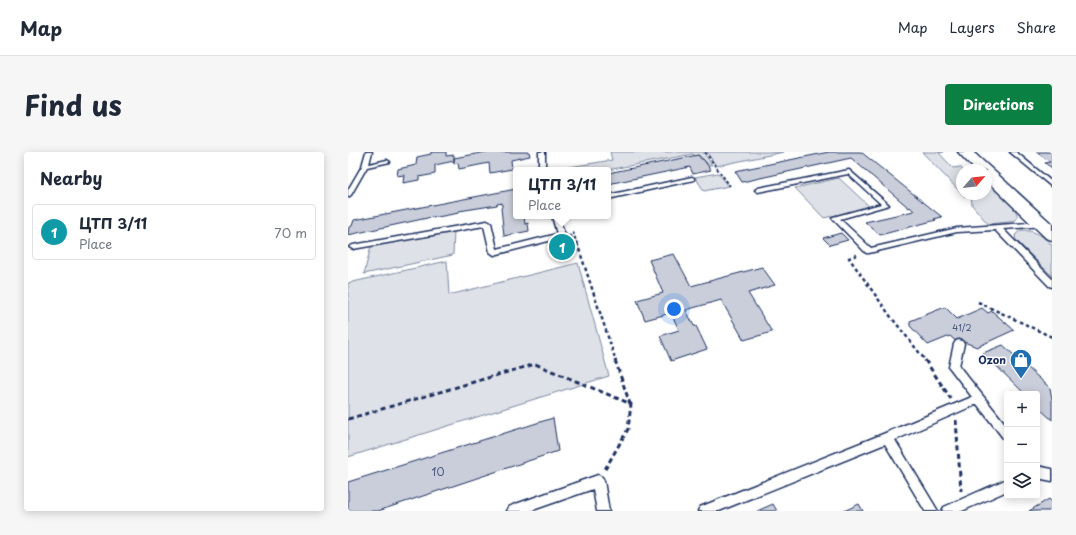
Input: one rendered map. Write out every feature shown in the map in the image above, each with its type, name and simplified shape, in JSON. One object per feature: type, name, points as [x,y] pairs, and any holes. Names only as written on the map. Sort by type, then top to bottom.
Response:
[{"type":"main road","points":[[965,152],[978,164]]},
{"type":"main road","points":[[992,178],[1047,229]]},
{"type":"lane","points":[[348,195],[365,166],[369,152]]},
{"type":"lane","points":[[542,152],[542,167]]},
{"type":"lane","points":[[1013,152],[1052,185]]},
{"type":"lane","points":[[365,166],[387,162]]},
{"type":"lane","points":[[758,190],[849,172],[886,205],[835,218],[869,251],[957,230],[998,228],[1047,229]]},
{"type":"lane","points":[[611,196],[692,179]]},
{"type":"lane","points":[[353,247],[487,223],[494,252],[561,235],[556,219]]},
{"type":"lane","points":[[998,228],[1052,284]]},
{"type":"lane","points":[[959,344],[954,367],[1004,430]]},
{"type":"lane","points":[[704,511],[887,438],[979,399]]},
{"type":"lane","points":[[887,438],[932,511]]},
{"type":"lane","points":[[1040,473],[1052,475]]},
{"type":"lane","points":[[513,511],[598,481],[604,511]]},
{"type":"lane","points":[[948,511],[1004,486]]},
{"type":"path","points":[[705,152],[730,186]]},
{"type":"path","points":[[561,235],[573,232],[631,404],[628,429],[598,481]]},
{"type":"path","points":[[869,251],[849,258],[891,317],[928,362],[943,383],[956,408],[961,494]]},
{"type":"path","points":[[978,302],[1052,337]]},
{"type":"path","points":[[348,419],[535,364],[631,404]]},
{"type":"shaded area","points":[[610,152],[703,152],[712,165],[709,165],[699,155],[694,156],[693,154],[611,169],[611,167],[569,167],[612,160]]},
{"type":"shaded area","points":[[707,152],[784,152],[716,166]]},
{"type":"shaded area","points":[[922,152],[944,152],[939,153],[953,168],[956,168],[956,188]]},
{"type":"shaded area","points":[[718,173],[729,186],[704,191],[695,177]]},
{"type":"shaded area","points":[[839,178],[870,207],[824,218],[795,188]]},
{"type":"shaded area","points":[[992,186],[1011,204],[1017,215],[1017,219],[1010,222],[988,224],[972,205],[972,200],[992,200]]},
{"type":"shaded area","points":[[454,230],[453,255],[364,274],[371,246]]},
{"type":"shaded area","points":[[1021,230],[1038,234],[1052,245],[1052,276],[1016,240],[1015,235]]},
{"type":"shaded area","points":[[447,261],[449,295],[578,263],[609,376],[348,457],[348,283]]},
{"type":"building","points":[[431,152],[446,152],[446,156],[454,155],[454,161],[435,165],[435,174],[419,177],[419,180],[403,183],[404,175],[397,176],[398,169],[416,165],[417,157],[431,154]]},
{"type":"building","points":[[486,152],[529,152],[530,156],[511,160],[512,169],[490,173],[489,163],[459,169],[458,163],[454,164],[454,158]]},
{"type":"building","points":[[829,152],[861,152],[942,217],[934,219],[936,220],[880,235],[865,222],[914,211],[851,158],[742,182],[735,171]]},
{"type":"building","points":[[1036,152],[1052,152],[1052,168],[1045,163],[1050,162]]},
{"type":"building","points":[[698,155],[711,170],[693,174],[690,167],[611,183],[611,172]]},
{"type":"building","points":[[513,190],[513,219],[524,219],[525,224],[528,223],[529,231],[504,236],[501,208],[502,203],[348,235],[349,227],[352,226],[354,220]]},
{"type":"building","points":[[841,233],[848,240],[830,245],[823,238]]},
{"type":"building","points":[[571,235],[577,252],[553,258],[548,241]]},
{"type":"building","points":[[674,254],[691,286],[762,267],[775,285],[748,293],[772,332],[744,340],[721,300],[686,310],[694,326],[696,326],[707,349],[671,361],[660,336],[679,330],[671,313],[645,320],[637,300],[663,293],[649,260]]},
{"type":"building","points":[[945,307],[957,319],[982,308],[988,313],[992,311],[1014,330],[977,347],[964,342],[959,344],[950,336],[928,345],[910,326],[910,321]]},
{"type":"building","points":[[1003,345],[1050,388],[1052,399],[1052,420],[1040,409],[1040,391],[1022,391],[983,353]]},
{"type":"building","points":[[553,418],[558,451],[378,511],[348,511],[348,482]]},
{"type":"building","points":[[1049,499],[1052,502],[1052,511],[1029,511]]},
{"type":"building","points":[[773,504],[777,511],[757,511]]},
{"type":"building","points":[[859,504],[863,511],[844,511]]},
{"type":"place","name":"ЦТП 3/11","points":[[562,247]]},
{"type":"place","name":"Ozon","points":[[1021,380]]}]
